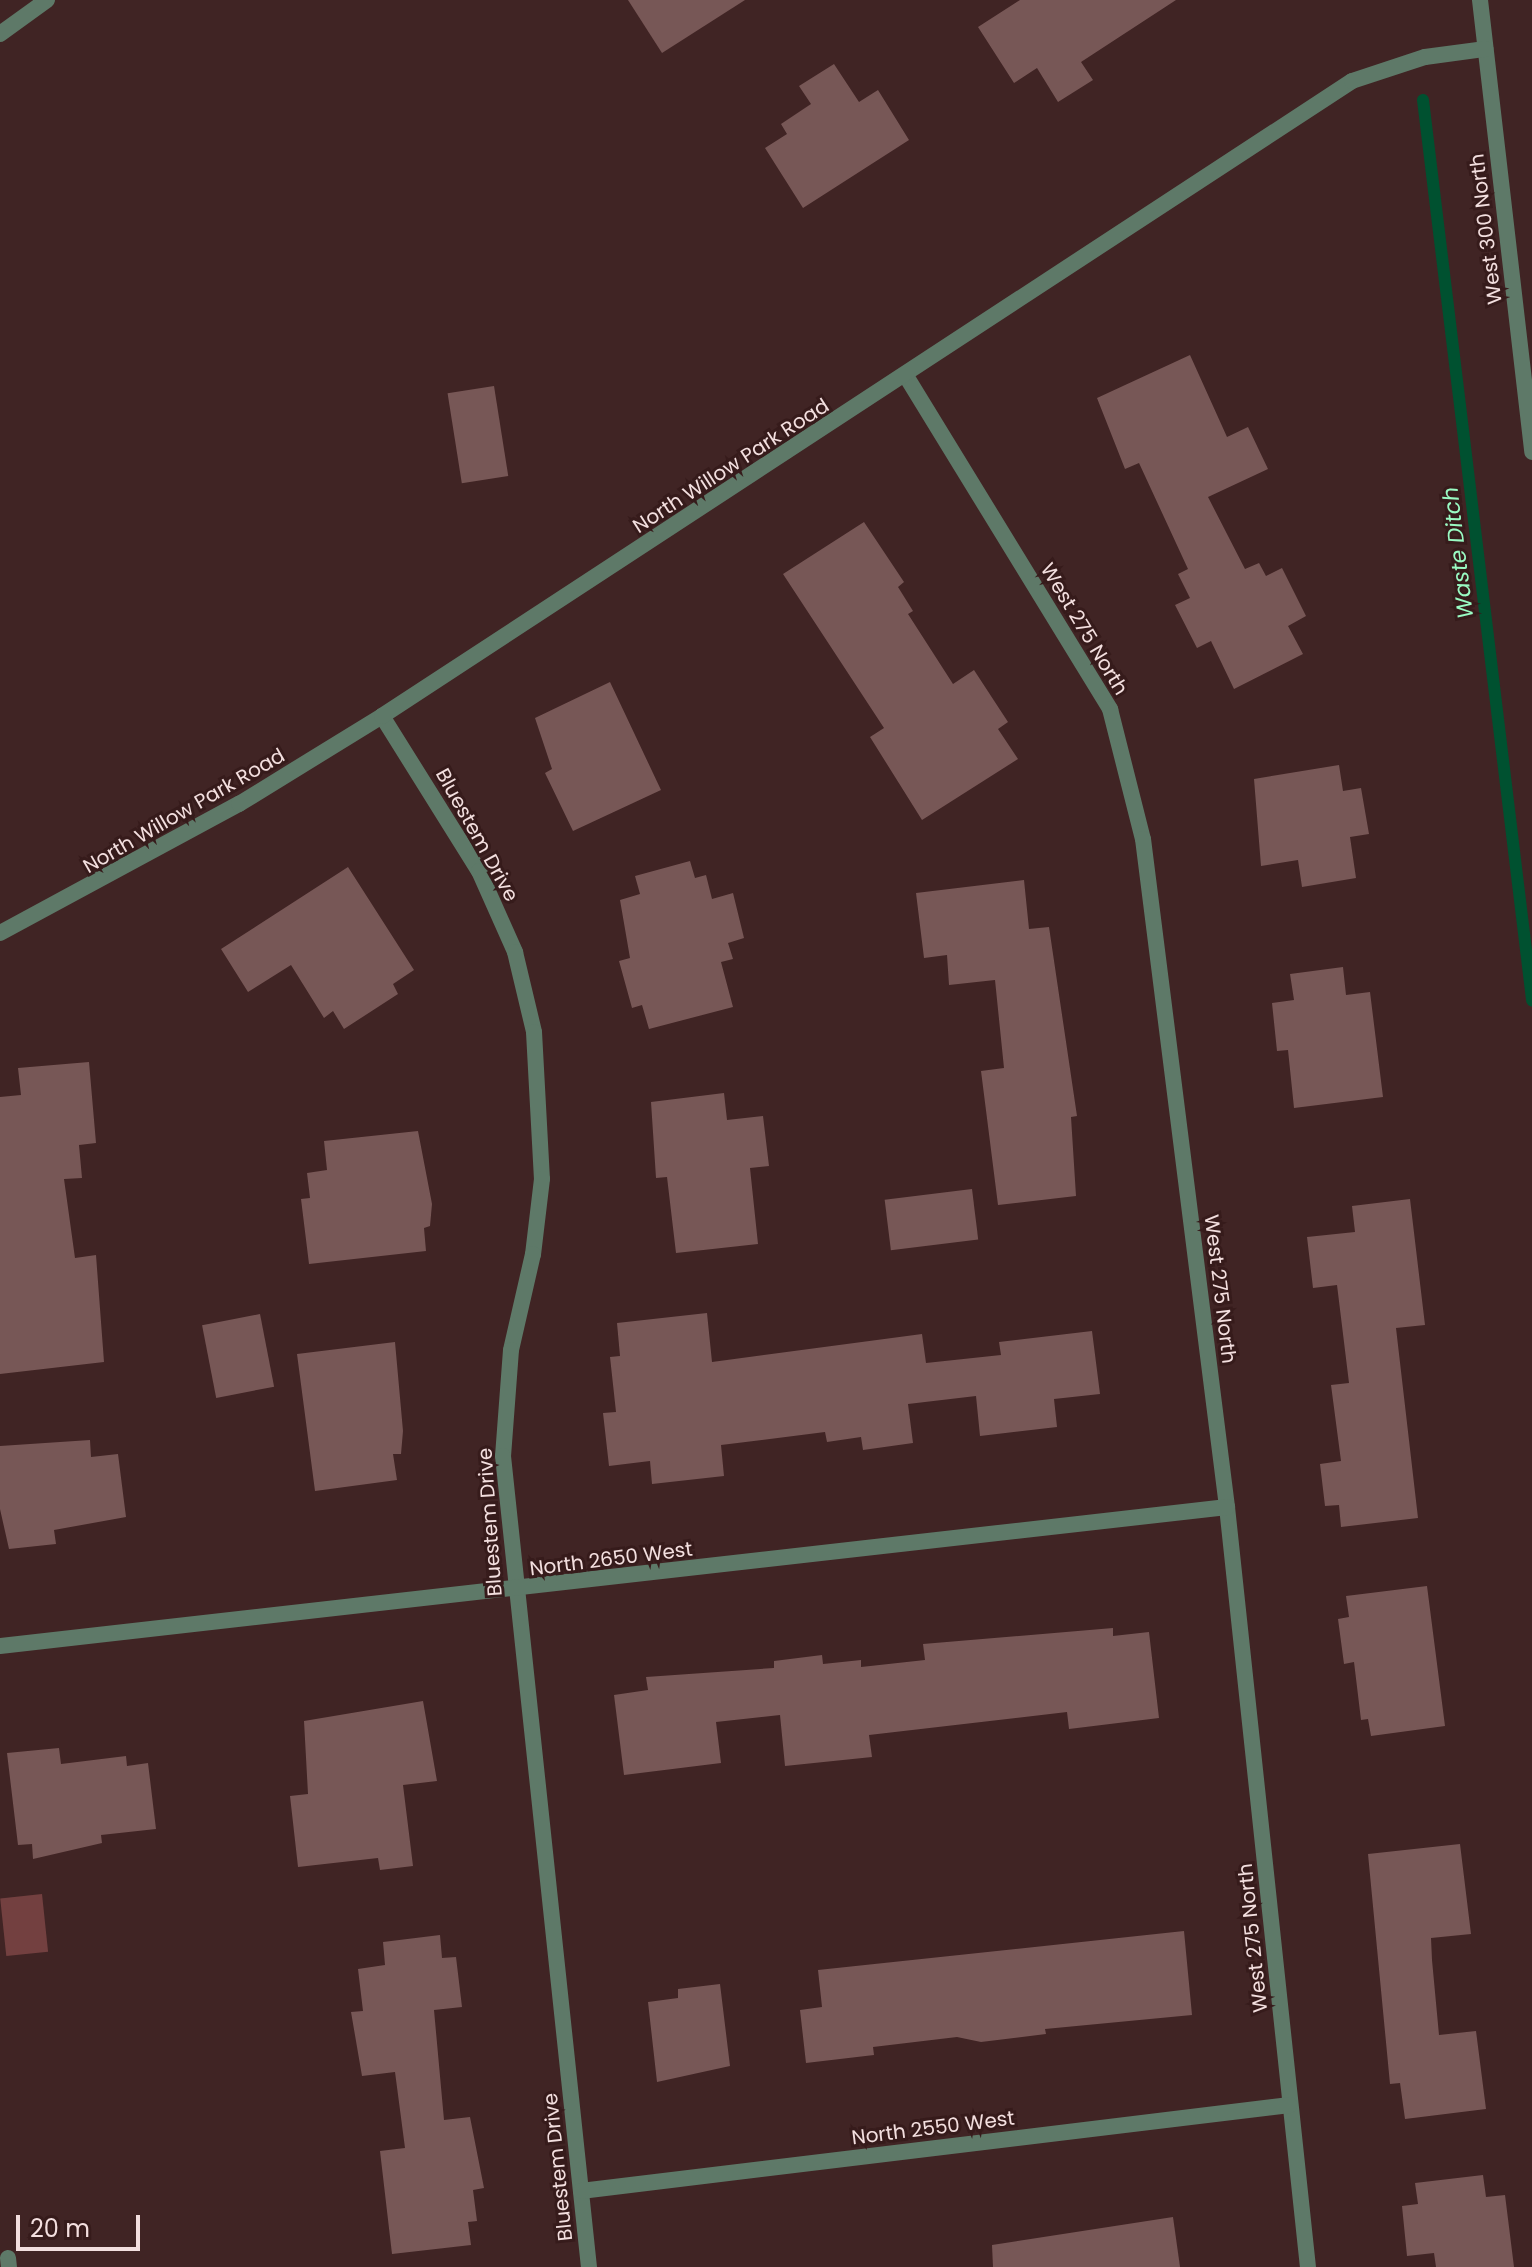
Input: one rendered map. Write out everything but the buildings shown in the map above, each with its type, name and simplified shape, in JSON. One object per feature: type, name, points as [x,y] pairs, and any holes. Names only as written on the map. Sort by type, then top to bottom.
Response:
[{"type":"street","points":[[0,34],[47,0]]},
{"type":"street","name":"West 300 North","points":[[1480,0],[1532,452]]},
{"type":"street","name":"North Willow Park Road","points":[[0,933],[239,804],[382,716],[906,376],[1352,81],[1425,57],[1485,49]]},
{"type":"street","name":"West 275 North","points":[[906,376],[1110,709],[1143,839],[1227,1507],[1308,2267]]},
{"type":"street","name":"Bluestem Drive","points":[[382,716],[479,871],[515,952],[534,1032],[542,1179],[533,1254],[511,1350],[503,1456],[589,2267]]},
{"type":"street","name":"North 2650 West","points":[[0,1646],[1227,1507]]},
{"type":"street","name":"North 2550 West","points":[[581,2191],[1290,2105]]},
{"type":"shaded area","points":[[42,1894],[48,1952],[6,1956],[0,1898]]},
{"type":"waterway","name":"Waste Ditch","points":[[1423,100],[1532,1000]]}]
